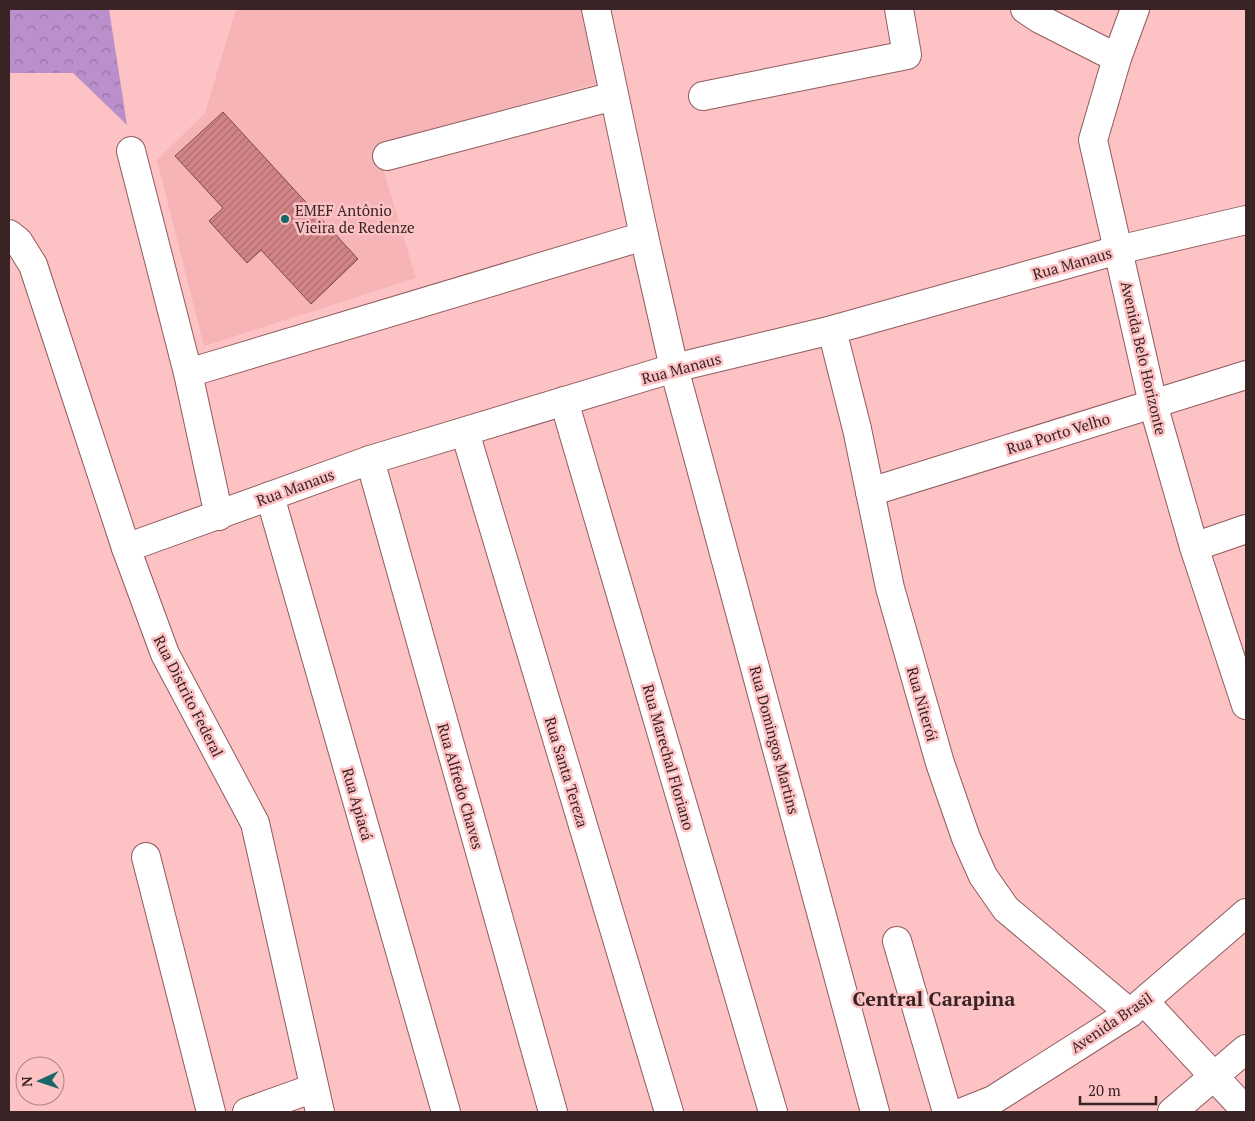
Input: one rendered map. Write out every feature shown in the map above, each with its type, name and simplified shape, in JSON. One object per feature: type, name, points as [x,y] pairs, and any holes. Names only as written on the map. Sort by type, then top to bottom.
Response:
[{"type":"street","name":"Rua Domingos Martins","points":[[596,9],[674,368],[876,1112]]},
{"type":"street","points":[[703,96],[907,55],[899,9]]},
{"type":"street","points":[[1025,9],[1040,19],[1117,58]]},
{"type":"street","name":"Avenida Belo Horizonte","points":[[1135,9],[1117,58],[1093,140],[1153,404],[1194,547],[1246,705]]},
{"type":"street","points":[[387,156],[614,96]]},
{"type":"street","points":[[131,151],[188,373],[219,516]]},
{"type":"street","name":"Rua Manaus","points":[[126,548],[370,460],[674,368],[832,330],[1118,250],[1246,220]]},
{"type":"street","name":"Rua Distrito Federal","points":[[9,234],[18,241],[33,265],[126,548],[165,654],[254,823],[317,1100]]},
{"type":"street","points":[[188,373],[644,236]]},
{"type":"street","name":"Rua Niterói","points":[[832,330],[870,492],[890,588],[940,763],[966,838],[983,876],[1006,909],[1138,1007],[1214,1077],[1246,1111]]},
{"type":"street","name":"Rua Porto Velho","points":[[870,492],[1246,375]]},
{"type":"street","name":"Rua Marechal Floriano","points":[[564,401],[773,1112]]},
{"type":"street","name":"Rua Santa Tereza","points":[[465,432],[669,1112]]},
{"type":"street","name":"Rua Alfredo Chaves","points":[[370,460],[553,1112]]},
{"type":"street","name":"Rua Apiacá","points":[[270,496],[446,1112]]},
{"type":"street","points":[[1194,547],[1246,529]]},
{"type":"street","points":[[146,857],[211,1112]]},
{"type":"street","name":"Avenida Brasil","points":[[963,1112],[993,1100],[1138,1007],[1246,913]]},
{"type":"street","points":[[897,941],[947,1112]]},
{"type":"street","points":[[1172,1112],[1246,1049]]},
{"type":"street","points":[[246,1112],[317,1100]]},
{"type":"shaded area","name":"EMEF Antônio Vieira de Redenze","points":[[236,9],[586,9],[600,82],[376,146],[416,278],[204,346],[157,160],[205,113]]},
{"type":"green space","points":[[9,9],[109,9],[127,125],[73,73],[9,73]]},
{"type":"building","points":[[223,112],[358,259],[311,304],[261,250],[247,263],[209,221],[223,208],[175,156]]},
{"type":"place","name":"EMEF Antônio Vieira de Redenze","points":[[285,219]]},
{"type":"district","name":"Central Carapina","points":[[934,998]]}]
